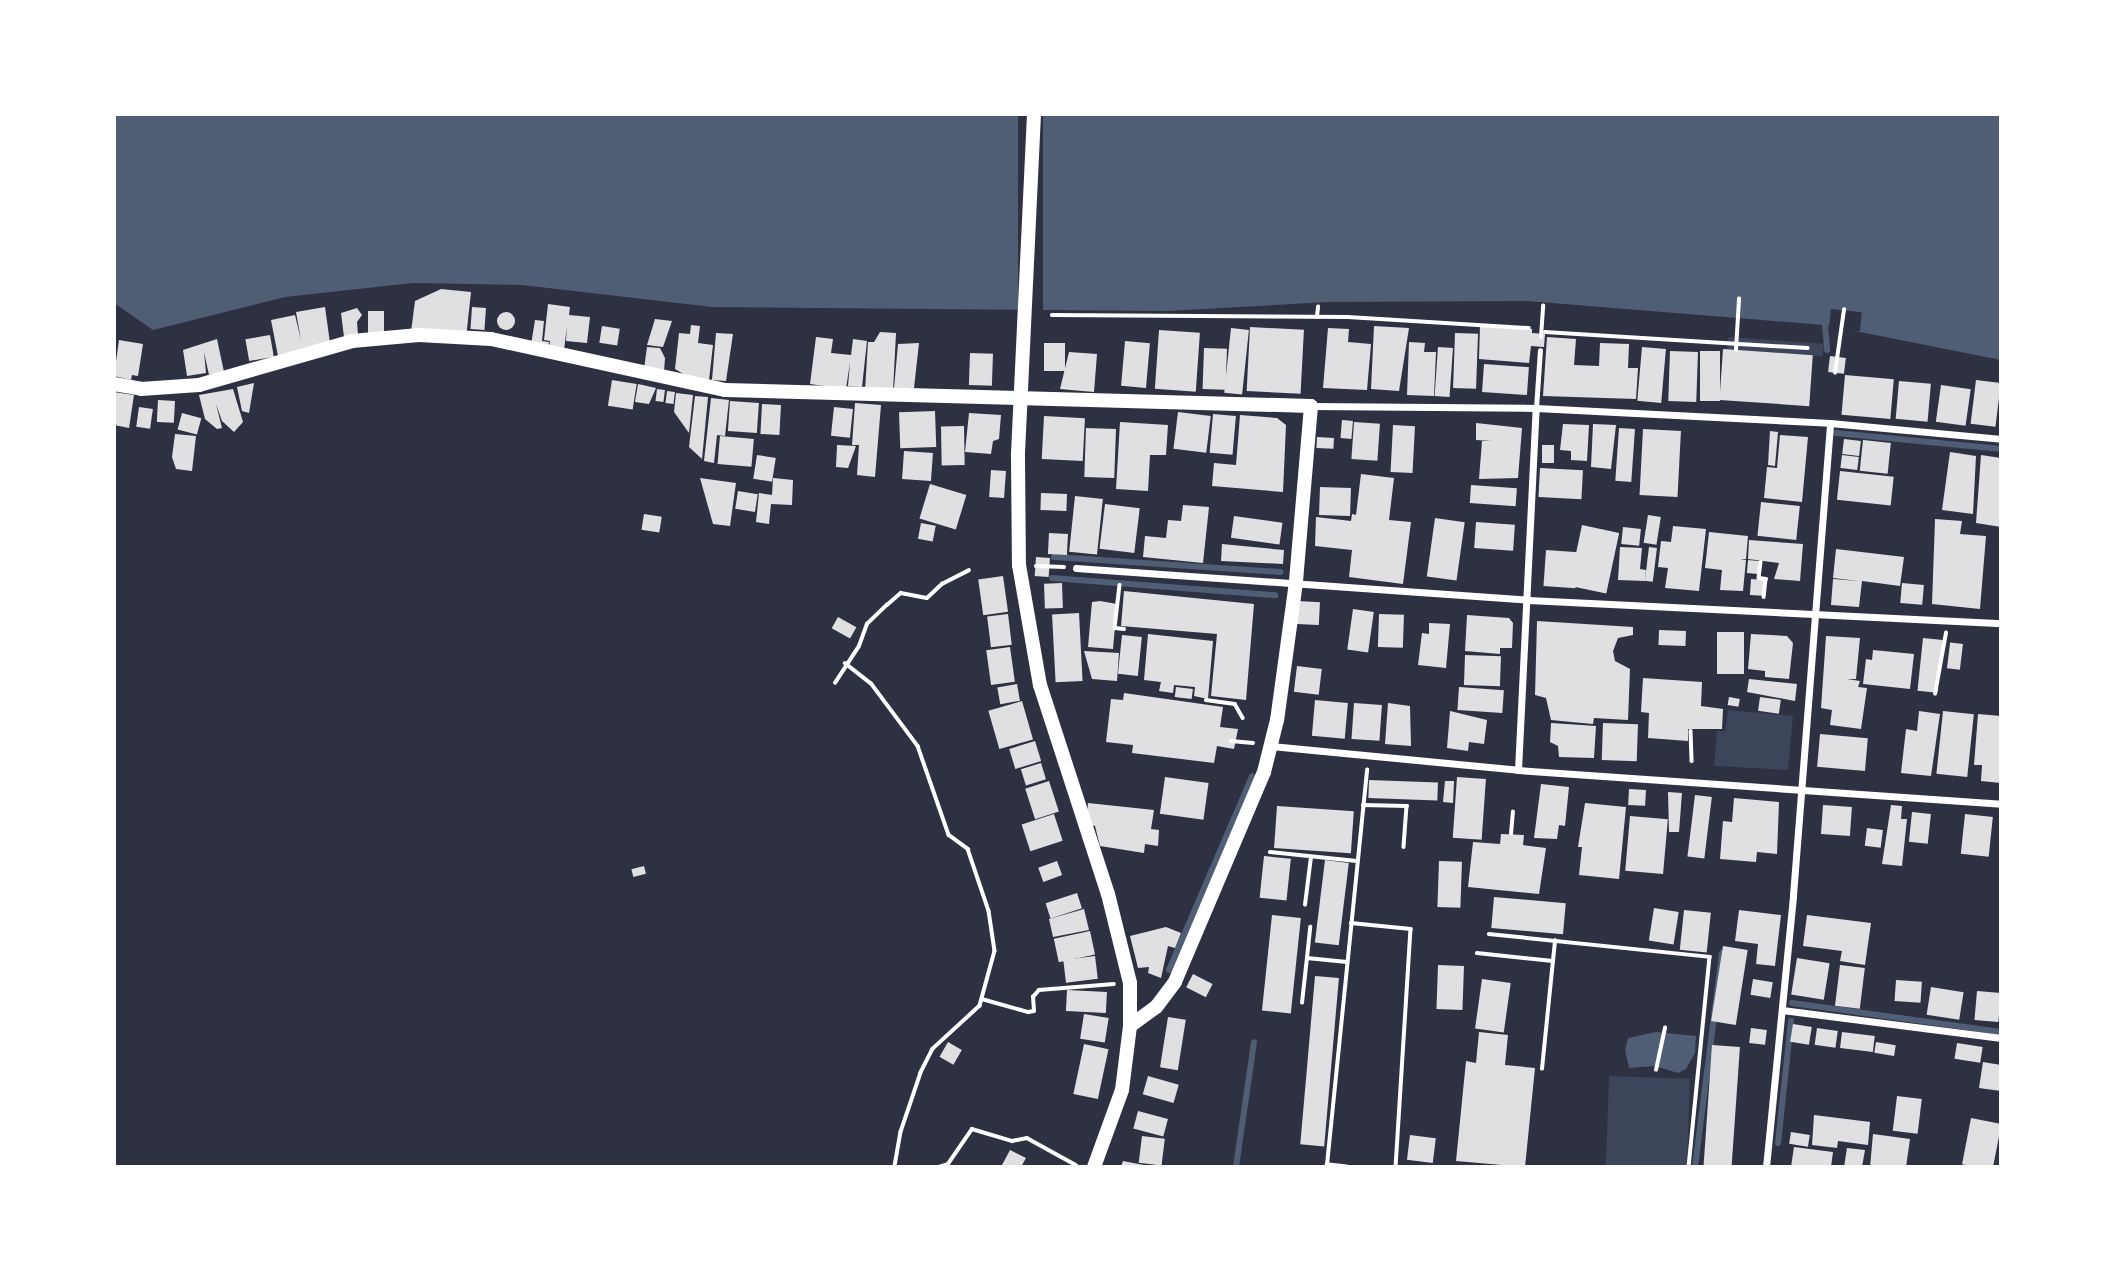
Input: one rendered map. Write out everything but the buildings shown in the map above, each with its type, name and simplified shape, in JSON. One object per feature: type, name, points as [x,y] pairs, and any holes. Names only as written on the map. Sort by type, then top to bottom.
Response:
[{"type":"main road","points":[[1034,114],[1018,457],[1019,565],[1026,620],[1053,730],[1108,894],[1130,983],[1130,1026],[1122,1090],[1092,1166]]},
{"type":"main road","points":[[114,384],[141,389],[199,385],[352,341],[419,335],[492,339],[725,390],[1311,406],[1296,582],[1271,746],[1244,825],[1175,982],[1156,1007],[1130,1026]]},
{"type":"street","points":[[1311,406],[1536,408],[1830,423],[2001,439]]},
{"type":"street","points":[[1518,770],[1536,408]]},
{"type":"street","points":[[1766,1167],[1782,1010],[1830,423]]},
{"type":"street","points":[[1076,568],[1120,569],[1528,600],[2001,623]]},
{"type":"street","points":[[1271,746],[1518,770],[1801,786],[2001,804]]},
{"type":"street","points":[[1782,1010],[2001,1038]]},
{"type":"lane","points":[[1536,408],[1540,350]]},
{"type":"path","points":[[1736,350],[1739,299]]},
{"type":"path","points":[[1540,350],[1543,306]]},
{"type":"path","points":[[1317,317],[1318,307]]},
{"type":"path","points":[[1835,373],[1843,310]]},
{"type":"path","points":[[1052,315],[1317,317],[1529,328]]},
{"type":"path","points":[[1545,332],[1808,348]]},
{"type":"path","points":[[1761,562],[1759,578],[1766,579],[1764,597]]},
{"type":"path","points":[[1120,569],[1115,628],[1124,629]]},
{"type":"path","points":[[835,682],[845,663],[859,646],[867,624],[901,593],[927,598],[942,584],[969,570]]},
{"type":"path","points":[[1935,694],[1948,620]]},
{"type":"path","points":[[845,663],[871,683],[918,746],[949,835],[968,849],[989,911],[995,951],[982,999],[927,1061],[901,1132],[895,1167]]},
{"type":"path","points":[[1206,700],[1235,704],[1242,718]]},
{"type":"path","points":[[1691,731],[1692,761]]},
{"type":"path","points":[[1230,741],[1271,746]]},
{"type":"path","points":[[1347,1167],[1326,1165],[1368,757]]},
{"type":"path","points":[[1363,805],[1407,806],[1404,847]]},
{"type":"path","points":[[1511,834],[1513,812]]},
{"type":"path","points":[[1270,852],[1357,862]]},
{"type":"path","points":[[1305,905],[1311,857]]},
{"type":"path","points":[[1351,923],[1411,929],[1396,1167]]},
{"type":"path","points":[[1302,1003],[1310,927]]},
{"type":"path","points":[[1489,934],[1710,957],[1689,1167]]},
{"type":"path","points":[[1542,1069],[1555,941]]},
{"type":"path","points":[[1477,953],[1553,961]]},
{"type":"path","points":[[1307,958],[1347,962]]},
{"type":"path","points":[[982,999],[1028,1012],[1034,1011],[1033,997],[1039,990],[1130,983]]},
{"type":"path","points":[[1656,1070],[1665,1028]]},
{"type":"path","points":[[939,1167],[948,1164],[972,1129],[1012,1141],[1027,1138],[1092,1166]]},
{"type":"shaded area","points":[[114,114],[2001,114],[2001,360],[1825,325],[1527,301],[1328,302],[1167,311],[712,307],[522,285],[413,283],[285,297],[153,330],[114,303]]},
{"type":"shaded area","points":[[1728,337],[1824,344],[1823,357],[1727,350]]},
{"type":"shaded area","points":[[1728,710],[1793,716],[1788,770],[1714,766],[1717,731],[1725,731]]},
{"type":"shaded area","points":[[1656,1032],[1696,1036],[1695,1053],[1686,1069],[1678,1073],[1655,1066],[1629,1068],[1625,1050],[1628,1038]]},
{"type":"shaded area","points":[[1609,1076],[1690,1079],[1687,1167],[1606,1167]]},
{"type":"pier","points":[[1018,114],[1043,114],[1043,312],[1018,312]]},
{"type":"pier","points":[[1831,309],[1862,312],[1860,331],[1829,328]]},
{"type":"waterway","points":[[1825,325],[1827,350]]},
{"type":"waterway","points":[[1836,433],[2001,449]]},
{"type":"waterway","points":[[1054,557],[1281,572]]},
{"type":"waterway","points":[[1052,578],[1275,595]]},
{"type":"waterway","points":[[1169,970],[1252,776]]},
{"type":"waterway","points":[[1695,1167],[1722,953]]},
{"type":"waterway","points":[[1792,1003],[2001,1032]]},
{"type":"waterway","points":[[1778,1143],[1791,1021]]},
{"type":"waterway","points":[[1236,1167],[1254,1042]]}]
